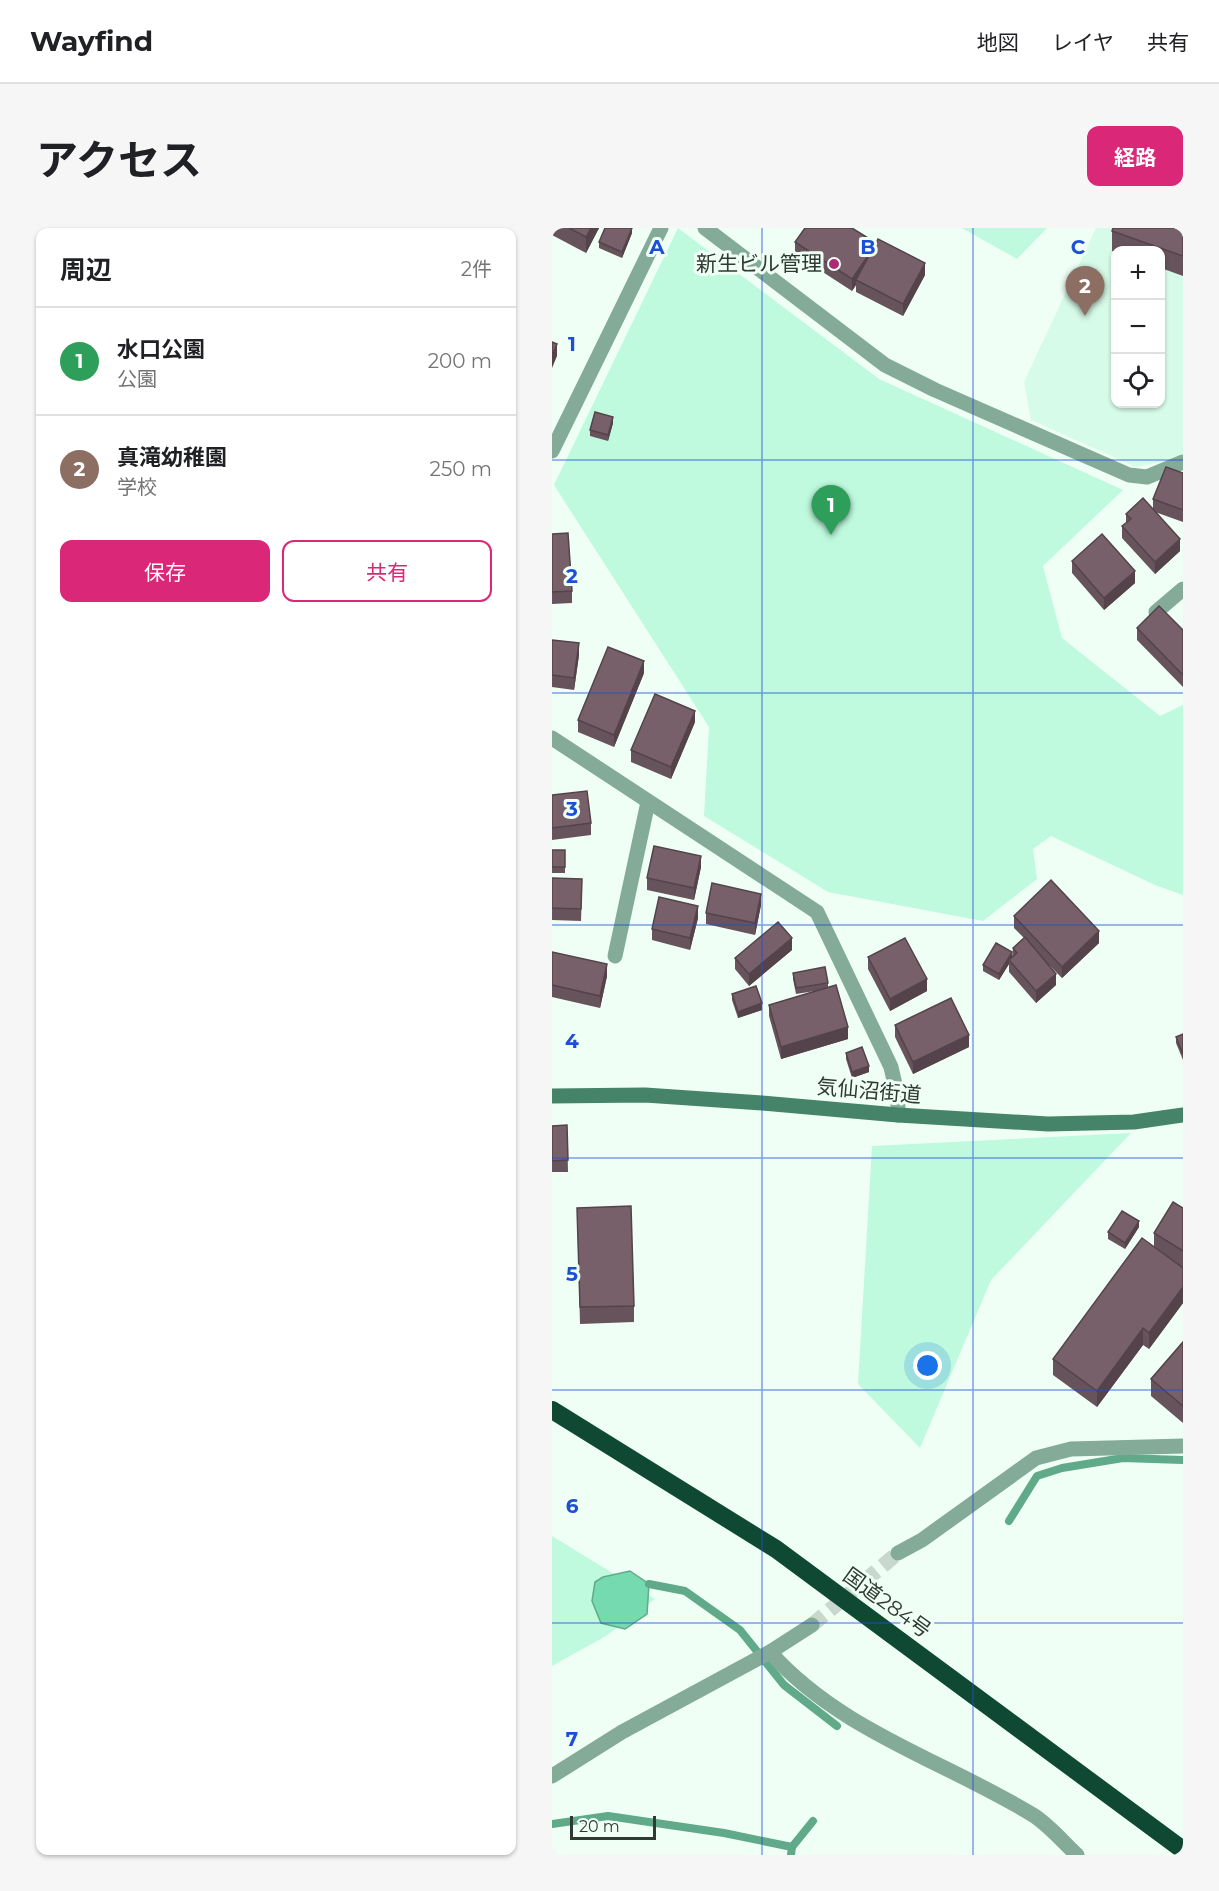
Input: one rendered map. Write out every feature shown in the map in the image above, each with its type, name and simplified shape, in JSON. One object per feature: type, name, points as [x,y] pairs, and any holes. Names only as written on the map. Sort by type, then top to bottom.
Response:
[{"type":"highway","name":"国道284号","points":[[552,1410],[776,1550],[1183,1850]]},
{"type":"street","points":[[552,451],[661,228]]},
{"type":"street","points":[[705,228],[885,365],[935,390],[1129,476],[1147,477],[1183,462]]},
{"type":"street","points":[[1156,612],[1183,589]]},
{"type":"street","points":[[552,738],[817,912],[891,1067],[898,1098],[898,1115]]},
{"type":"street","points":[[615,956],[648,802]]},
{"type":"street","name":"気仙沼街道","points":[[552,1096],[656,1096],[1048,1124],[1134,1122],[1183,1114]]},
{"type":"street","points":[[898,1553],[922,1540],[1036,1458],[1071,1449],[1183,1446]]},
{"type":"street","points":[[552,1776],[622,1732],[770,1652],[812,1625]]},
{"type":"street","points":[[770,1652],[790,1675],[842,1714],[1035,1816],[1077,1855]]},
{"type":"shaded area","points":[[678,228],[879,379],[1123,490],[1043,566],[1062,638],[1160,716],[1183,705],[1183,895],[1155,885],[1051,836],[1033,849],[1037,879],[983,921],[828,892],[704,816],[709,727],[554,485]]},
{"type":"shaded area","points":[[962,228],[1047,228],[1017,259]]},
{"type":"shaded area","points":[[1096,228],[1183,228],[1183,453],[1176,459],[1136,467],[1031,420],[1024,382]]},
{"type":"shaded area","points":[[1131,1133],[991,1280],[920,1448],[858,1384],[872,1146]]},
{"type":"shaded area","points":[[552,1536],[655,1599],[606,1636],[552,1666]]},
{"type":"shaded area","points":[[630,1571],[649,1584],[647,1614],[625,1629],[601,1623],[592,1601],[595,1582],[603,1577]]},
{"type":"building","points":[[569,228],[591,228],[586,237]]},
{"type":"building","points":[[605,228],[632,228],[622,252],[599,242]]},
{"type":"building","points":[[805,228],[852,228],[876,243],[878,239],[925,263],[903,304],[856,280],[872,250],[852,279],[795,242]]},
{"type":"building","points":[[1113,228],[1183,228],[1183,256],[1165,250],[1165,246],[1155,246],[1112,231]]},
{"type":"building","points":[[552,342],[557,344],[552,356]]},
{"type":"building","points":[[595,412],[613,417],[608,435],[590,430]]},
{"type":"building","points":[[1166,467],[1183,473],[1183,510],[1153,499]]},
{"type":"building","points":[[1143,498],[1180,539],[1155,562],[1122,526],[1131,519],[1126,514]]},
{"type":"building","points":[[568,533],[572,591],[552,592],[552,534]]},
{"type":"building","points":[[1102,534],[1135,571],[1104,598],[1072,561]]},
{"type":"building","points":[[1159,606],[1183,630],[1183,675],[1137,628]]},
{"type":"building","points":[[552,640],[579,643],[574,678],[552,675]]},
{"type":"building","points":[[608,647],[644,661],[614,735],[578,720]]},
{"type":"building","points":[[655,694],[695,711],[671,767],[631,750]]},
{"type":"building","points":[[587,791],[591,823],[552,828],[552,795]]},
{"type":"building","points":[[654,846],[701,856],[694,888],[647,878]]},
{"type":"building","points":[[552,850],[565,850],[565,867],[552,867]]},
{"type":"building","points":[[552,878],[582,879],[581,909],[552,908]]},
{"type":"building","points":[[1051,880],[1099,931],[1062,967],[1014,916]]},
{"type":"building","points":[[712,883],[761,894],[755,923],[706,913]]},
{"type":"building","points":[[659,897],[698,906],[690,938],[652,929]]},
{"type":"building","points":[[778,922],[792,938],[749,974],[735,958]]},
{"type":"building","points":[[1025,937],[1056,974],[1036,991],[1009,960],[1017,953],[1013,948]]},
{"type":"building","points":[[905,938],[927,979],[890,999],[868,957]]},
{"type":"building","points":[[996,943],[1012,952],[999,974],[983,965]]},
{"type":"building","points":[[552,952],[607,964],[600,996],[552,985]]},
{"type":"building","points":[[825,967],[828,983],[796,988],[793,973]]},
{"type":"building","points":[[836,985],[848,1027],[781,1047],[769,1005]]},
{"type":"building","points":[[756,986],[762,1003],[738,1012],[732,994]]},
{"type":"building","points":[[951,998],[969,1035],[913,1062],[895,1025]]},
{"type":"building","points":[[1183,1034],[1183,1054],[1176,1037]]},
{"type":"building","points":[[862,1047],[869,1066],[852,1072],[846,1053]]},
{"type":"building","points":[[567,1125],[568,1160],[552,1161],[552,1126]]},
{"type":"building","points":[[1173,1202],[1183,1208],[1183,1251],[1154,1233]]},
{"type":"building","points":[[631,1206],[634,1306],[580,1307],[577,1208]]},
{"type":"building","points":[[1122,1211],[1139,1221],[1125,1243],[1108,1232]]},
{"type":"building","points":[[1142,1238],[1183,1268],[1183,1287],[1149,1333],[1143,1328],[1097,1391],[1053,1359]]},
{"type":"building","points":[[1183,1342],[1183,1406],[1151,1379]]},
{"type":"waterway","points":[[1009,1521],[1037,1476],[1062,1468],[1123,1458],[1183,1460]]},
{"type":"waterway","points":[[649,1584],[685,1591],[740,1630],[784,1685],[837,1726]]},
{"type":"waterway","points":[[552,1824],[608,1816],[724,1833],[792,1847]]},
{"type":"waterway","points":[[791,1855],[792,1847],[813,1821]]},
{"type":"tunnel","points":[[812,1625],[898,1553]]},
{"type":"place","name":"新生ビル管理","points":[[834,264]]},
{"type":"place","name":"真滝幼稚園","points":[[1085,316]]},
{"type":"place","name":"水口公園","points":[[831,535]]}]
